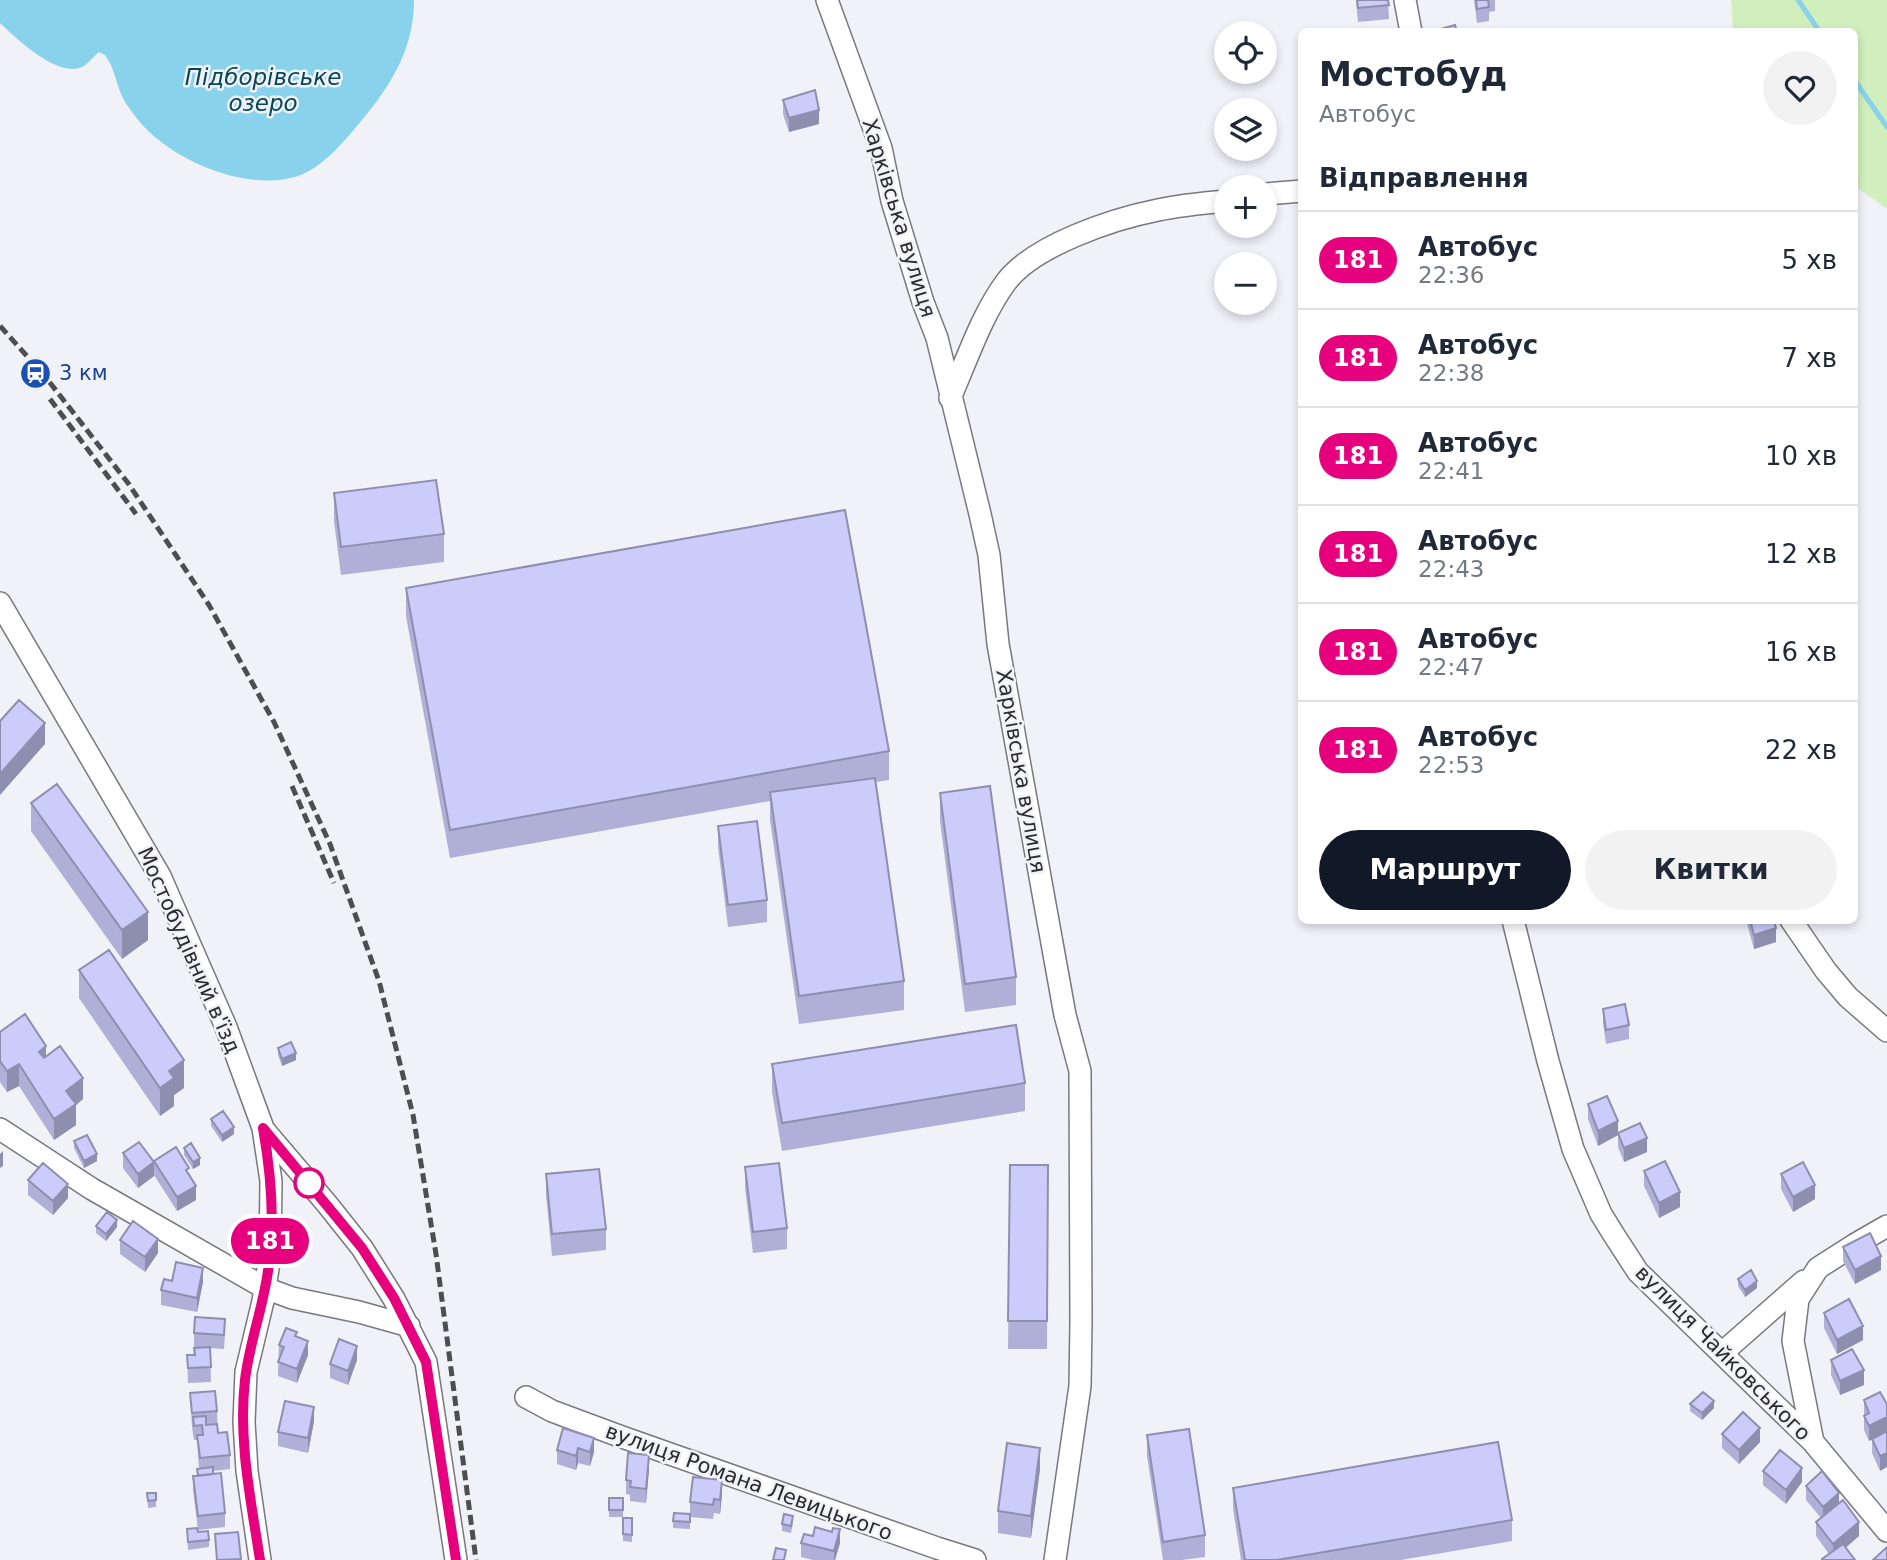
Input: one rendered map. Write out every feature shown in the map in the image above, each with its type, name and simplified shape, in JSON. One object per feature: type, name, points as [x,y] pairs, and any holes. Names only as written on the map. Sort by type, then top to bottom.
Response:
[{"type":"street","name":"Харківська вулиця","points":[[827,0],[881,148],[892,201],[937,338],[989,555],[998,644],[1065,1015],[1080,1071],[1080,1386],[1055,1560]]},
{"type":"street","points":[[1405,0],[1410,28]]},
{"type":"street","points":[[1277,193],[1298,191]]},
{"type":"street","points":[[950,398],[1000,292],[1012,275],[1030,259],[1079,235],[1124,218],[1160,209],[1214,203]]},
{"type":"street","name":"Мостобудівний в'їзд","points":[[0,603],[160,876],[226,1027],[263,1128],[271,1181],[270,1256],[246,1372],[244,1404],[247,1471],[260,1560]]},
{"type":"street","name":"вулиця Чайковського","points":[[1514,924],[1562,1114],[1573,1149],[1601,1214],[1638,1272],[1813,1442],[1887,1531]]},
{"type":"street","points":[[1794,924],[1826,971],[1848,997],[1887,1031]]},
{"type":"street","points":[[263,1128],[362,1248],[394,1298],[426,1362],[456,1560]]},
{"type":"street","points":[[0,1129],[92,1189],[265,1288],[292,1298],[409,1326]]},
{"type":"street","points":[[1722,1353],[1818,1268],[1887,1226]]},
{"type":"street","points":[[1813,1442],[1793,1341],[1798,1299],[1818,1268]]},
{"type":"street","name":"вулиця Романа Левицького","points":[[526,1396],[552,1410],[662,1452],[975,1560]]},
{"type":"green space","points":[[1731,0],[1887,0],[1887,209],[1858,188],[1858,28],[1733,28]]},
{"type":"water","name":"Підборівське озеро","points":[[0,0],[414,0],[410,34],[399,64],[383,93],[356,127],[335,150],[311,170],[283,179],[261,180],[215,171],[172,150],[154,136],[131,110],[105,55],[99,52],[84,66],[72,69],[49,62],[0,23]]},
{"type":"building","points":[[1357,0],[1388,0],[1389,5],[1358,8]]},
{"type":"building","points":[[1476,0],[1488,0],[1489,7],[1477,9]]},
{"type":"building","points":[[815,90],[819,110],[789,118],[783,100]]},
{"type":"building","points":[[436,480],[444,534],[341,547],[334,493]]},
{"type":"building","points":[[845,510],[889,751],[450,830],[406,588]]},
{"type":"building","points":[[19,700],[45,723],[0,774],[0,721]]},
{"type":"building","points":[[875,778],[904,981],[799,996],[770,792]]},
{"type":"building","points":[[57,784],[148,912],[122,930],[31,803]]},
{"type":"building","points":[[990,786],[1016,977],[965,984],[940,793]]},
{"type":"building","points":[[757,821],[767,900],[728,905],[718,826]]},
{"type":"building","points":[[1751,924],[1775,924],[1776,928],[1754,935]]},
{"type":"building","points":[[109,950],[184,1060],[169,1071],[174,1078],[160,1088],[79,970]]},
{"type":"building","points":[[1625,1004],[1629,1025],[1606,1030],[1603,1009]]},
{"type":"building","points":[[25,1014],[46,1046],[39,1052],[44,1058],[60,1046],[83,1078],[66,1091],[76,1104],[54,1119],[19,1064],[7,1071],[0,1061],[0,1032]]},
{"type":"building","points":[[1016,1025],[1025,1083],[782,1123],[772,1064]]},
{"type":"building","points":[[291,1042],[296,1053],[282,1059],[278,1048]]},
{"type":"building","points":[[1607,1096],[1618,1121],[1598,1131],[1588,1104]]},
{"type":"building","points":[[223,1111],[234,1127],[222,1135],[211,1119]]},
{"type":"building","points":[[1640,1123],[1647,1138],[1624,1148],[1618,1133]]},
{"type":"building","points":[[87,1135],[97,1154],[84,1161],[74,1141]]},
{"type":"building","points":[[139,1142],[154,1162],[138,1174],[123,1153]]},
{"type":"building","points":[[191,1143],[200,1158],[193,1162],[184,1148]]},
{"type":"building","points":[[176,1147],[196,1186],[177,1197],[154,1161]]},
{"type":"building","points":[[1665,1161],[1680,1192],[1659,1203],[1644,1171]]},
{"type":"building","points":[[1803,1162],[1815,1185],[1793,1197],[1781,1174]]},
{"type":"building","points":[[43,1163],[68,1184],[53,1201],[28,1180]]},
{"type":"building","points":[[779,1163],[787,1228],[753,1232],[745,1167]]},
{"type":"building","points":[[1010,1165],[1048,1165],[1047,1321],[1008,1321]]},
{"type":"building","points":[[599,1169],[606,1229],[552,1234],[546,1174]]},
{"type":"building","points":[[107,1212],[117,1220],[106,1234],[96,1226]]},
{"type":"building","points":[[133,1221],[158,1239],[145,1257],[120,1240]]},
{"type":"building","points":[[1870,1233],[1881,1256],[1855,1270],[1843,1247]]},
{"type":"building","points":[[176,1262],[203,1268],[197,1298],[161,1290],[164,1279],[172,1281]]},
{"type":"building","points":[[1751,1270],[1757,1281],[1745,1290],[1738,1279]]},
{"type":"building","points":[[1849,1299],[1863,1326],[1837,1340],[1824,1313]]},
{"type":"building","points":[[195,1317],[225,1319],[224,1335],[194,1333]]},
{"type":"building","points":[[286,1328],[297,1332],[295,1336],[308,1341],[297,1369],[278,1362],[284,1347],[279,1345]]},
{"type":"building","points":[[339,1339],[357,1346],[348,1371],[330,1364]]},
{"type":"building","points":[[210,1347],[211,1367],[188,1368],[187,1355],[195,1355],[194,1348]]},
{"type":"building","points":[[1852,1349],[1864,1370],[1840,1381],[1831,1360]]},
{"type":"building","points":[[215,1391],[217,1411],[192,1413],[190,1393]]},
{"type":"building","points":[[1703,1392],[1714,1401],[1702,1413],[1690,1404]]},
{"type":"building","points":[[1880,1392],[1887,1404],[1887,1417],[1869,1426],[1864,1416],[1869,1413],[1864,1400]]},
{"type":"building","points":[[285,1401],[314,1407],[308,1438],[278,1432]]},
{"type":"building","points":[[1743,1412],[1760,1428],[1739,1450],[1722,1434]]},
{"type":"building","points":[[206,1416],[206,1425],[217,1424],[218,1433],[227,1432],[230,1455],[200,1458],[197,1435],[203,1435],[202,1425],[194,1426],[193,1417]]},
{"type":"building","points":[[563,1428],[594,1438],[590,1452],[578,1448],[576,1456],[557,1450]]},
{"type":"building","points":[[1189,1429],[1205,1535],[1163,1542],[1147,1435]]},
{"type":"building","points":[[1887,1431],[1887,1453],[1880,1456],[1872,1439]]},
{"type":"building","points":[[1498,1442],[1512,1520],[1277,1560],[1245,1560],[1233,1488]]},
{"type":"building","points":[[1007,1443],[1040,1448],[1031,1516],[998,1511]]},
{"type":"building","points":[[1780,1450],[1802,1468],[1786,1490],[1763,1471]]},
{"type":"building","points":[[628,1453],[649,1455],[646,1489],[630,1487],[631,1481],[626,1480]]},
{"type":"building","points":[[213,1467],[213,1474],[198,1476],[197,1469]]},
{"type":"building","points":[[1822,1471],[1839,1493],[1823,1507],[1806,1486]]},
{"type":"building","points":[[221,1473],[225,1513],[198,1516],[193,1476]]},
{"type":"building","points":[[693,1477],[722,1480],[720,1500],[714,1499],[713,1505],[690,1502]]},
{"type":"building","points":[[147,1493],[156,1493],[156,1500],[148,1501]]},
{"type":"building","points":[[609,1498],[623,1498],[623,1510],[609,1510]]},
{"type":"building","points":[[1843,1500],[1859,1522],[1833,1544],[1816,1522]]},
{"type":"building","points":[[674,1513],[690,1514],[690,1522],[673,1521]]},
{"type":"building","points":[[784,1514],[793,1516],[791,1526],[782,1524]]},
{"type":"building","points":[[623,1518],[632,1518],[632,1535],[623,1534]]},
{"type":"building","points":[[815,1527],[832,1532],[833,1528],[840,1529],[834,1551],[801,1543],[804,1534],[813,1536]]},
{"type":"building","points":[[197,1528],[198,1532],[208,1531],[209,1540],[188,1542],[187,1529]]},
{"type":"building","points":[[238,1532],[241,1559],[217,1560],[215,1534]]},
{"type":"building","points":[[1843,1544],[1855,1560],[1822,1560],[1822,1559]]},
{"type":"building","points":[[1887,1547],[1887,1560],[1873,1560]]},
{"type":"building","points":[[776,1548],[786,1550],[784,1560],[773,1560]]},
{"type":"waterway","points":[[1798,0],[1817,28]]},
{"type":"waterway","points":[[1858,85],[1887,127]]},
{"type":"railway","points":[[0,326],[44,375],[128,483],[209,605],[274,722],[330,844],[379,981],[413,1115],[436,1254],[476,1560]]},
{"type":"railway","points":[[50,399],[136,514]]},
{"type":"railway","points":[[292,786],[334,883]]},
{"type":"bus line","name":"181","points":[[260,1560],[247,1471],[244,1404],[246,1372],[263,1301],[270,1256],[271,1181],[263,1128],[362,1248],[394,1298],[426,1362],[456,1560]]},
{"type":"place","name":"3 км","points":[[36,373]]}]
